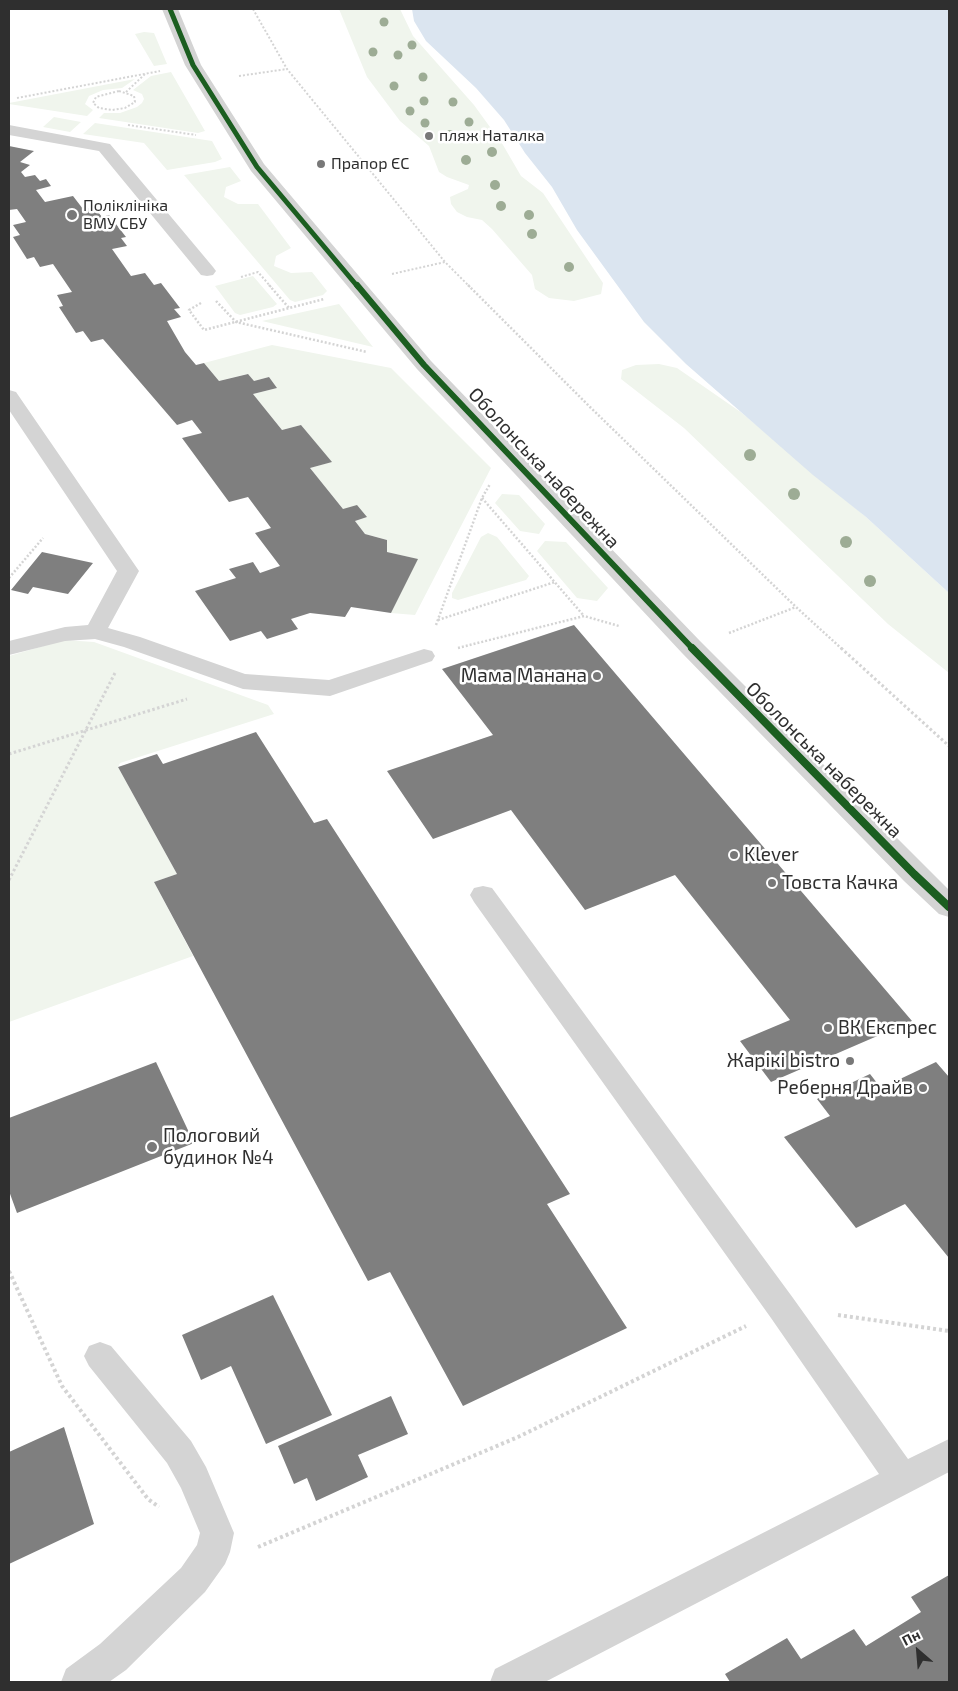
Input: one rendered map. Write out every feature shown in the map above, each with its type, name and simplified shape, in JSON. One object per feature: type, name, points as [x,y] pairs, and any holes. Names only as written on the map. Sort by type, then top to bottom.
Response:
[{"type":"street","name":"Оболонська набережна","points":[[170,9],[198,73],[257,167],[424,365],[691,647],[914,874],[949,907]]},
{"type":"lane","points":[[9,130],[104,147],[207,271]]},
{"type":"lane","points":[[9,396],[128,571],[95,632]]},
{"type":"lane","points":[[9,648],[66,634],[95,632],[132,642],[243,681],[330,688],[424,656]]},
{"type":"lane","points":[[483,895],[776,1300],[902,1479]]},
{"type":"lane","points":[[80,1682],[114,1657],[193,1580],[213,1552],[217,1533],[194,1478],[179,1452],[100,1356]]},
{"type":"lane","points":[[508,1682],[949,1455]]},
{"type":"path","points":[[253,9],[288,69],[445,262],[590,408],[796,607],[949,746]]},
{"type":"path","points":[[9,100],[146,74],[288,69]]},
{"type":"path","points":[[126,92],[136,99],[125,108],[105,109],[95,106],[93,103],[96,97],[106,93],[126,92],[146,74]]},
{"type":"path","points":[[204,301],[189,310],[204,330],[338,295],[354,284],[445,262]]},
{"type":"path","points":[[240,277],[258,272],[289,308]]},
{"type":"path","points":[[236,322],[424,365]]},
{"type":"path","points":[[424,656],[482,498],[506,452]]},
{"type":"path","points":[[482,498],[584,616]]},
{"type":"path","points":[[9,578],[43,538]]},
{"type":"path","points":[[438,620],[555,582]]},
{"type":"path","points":[[724,635],[796,607]]},
{"type":"path","points":[[424,656],[584,616],[620,626]]},
{"type":"path","points":[[9,880],[84,731],[132,642]]},
{"type":"path","points":[[9,754],[243,681]]},
{"type":"path","points":[[427,1475],[518,1437],[653,1372]]},
{"type":"shaded area","points":[[339,9],[400,9],[413,36],[474,105],[503,145],[521,176],[543,193],[603,283],[601,294],[574,301],[549,298],[535,289],[532,275],[492,229],[482,220],[467,217],[457,212],[451,204],[450,197],[468,189],[469,185],[439,172],[429,146],[400,121],[367,77]]},
{"type":"shaded area","points":[[412,9],[949,9],[949,593],[866,517],[813,475],[686,364],[644,322],[577,230],[552,187],[525,153],[504,120],[476,88],[426,41],[414,21]]},
{"type":"shaded area","points":[[144,32],[154,33],[167,64],[154,66],[135,34]]},
{"type":"shaded area","points":[[171,72],[205,131],[198,133],[99,118],[104,113],[120,113],[137,107],[144,99],[142,94],[133,90],[151,76]]},
{"type":"shaded area","points":[[135,79],[122,88],[103,90],[89,96],[85,104],[93,110],[87,116],[9,104],[9,103]]},
{"type":"shaded area","points":[[54,117],[81,122],[70,132],[43,127]]},
{"type":"shaded area","points":[[95,123],[212,141],[222,159],[215,162],[167,170],[144,143],[83,134]]},
{"type":"shaded area","points":[[230,167],[241,181],[226,187],[224,197],[238,204],[258,204],[291,248],[276,256],[274,266],[291,273],[312,272],[327,291],[323,295],[295,302],[290,300],[184,175]]},
{"type":"shaded area","points":[[253,276],[277,304],[273,307],[240,315],[235,313],[215,286]]},
{"type":"shaded area","points":[[339,304],[373,347],[262,321]]},
{"type":"shaded area","points":[[272,345],[391,368],[491,468],[415,615],[391,613],[417,559],[387,552],[387,540],[365,534],[355,521],[367,517],[343,509],[310,468],[331,462],[301,425],[282,430],[253,394],[277,388],[269,377],[254,381],[247,374],[219,381],[204,363]]},
{"type":"shaded area","points":[[659,364],[677,368],[742,413],[866,517],[949,593],[949,673],[888,624],[684,428],[621,379],[622,370],[636,365]]},
{"type":"shaded area","points":[[502,494],[519,495],[545,524],[539,534],[520,531],[495,503]]},
{"type":"shaded area","points":[[488,533],[497,537],[529,576],[526,580],[458,600],[452,598],[452,593],[481,537]]},
{"type":"shaded area","points":[[545,541],[566,542],[608,588],[597,601],[577,598],[537,551]]},
{"type":"shaded area","points":[[64,640],[94,642],[268,705],[274,714],[120,763],[118,767],[177,874],[154,882],[193,956],[9,1022],[9,656]]},
{"type":"building","points":[[9,146],[34,151],[20,162],[30,165],[21,172],[25,177],[35,175],[40,181],[46,179],[51,186],[36,190],[45,202],[73,196],[83,209],[94,207],[102,217],[109,215],[126,237],[121,238],[127,246],[112,249],[131,276],[145,273],[154,285],[161,283],[180,308],[174,309],[181,317],[167,321],[185,352],[196,365],[204,363],[219,381],[248,374],[254,381],[269,377],[277,388],[253,394],[282,430],[301,425],[332,462],[310,468],[343,509],[357,505],[367,517],[355,521],[365,534],[387,540],[387,552],[418,559],[391,613],[351,607],[345,617],[310,613],[291,619],[298,629],[267,639],[261,631],[230,641],[195,591],[236,578],[229,569],[253,562],[260,573],[280,566],[255,533],[271,528],[248,497],[229,502],[182,438],[202,433],[192,420],[177,425],[103,339],[91,342],[83,331],[76,333],[59,307],[63,306],[57,295],[72,292],[53,264],[40,267],[34,257],[27,259],[13,237],[20,235],[13,225],[26,222],[17,209],[9,210]]},
{"type":"building","points":[[42,552],[93,563],[68,594],[33,587],[28,594],[11,590]]},
{"type":"building","points":[[574,625],[912,1021],[771,1082],[740,1041],[790,1020],[675,875],[585,910],[511,810],[433,839],[387,771],[493,735],[442,669]]},
{"type":"building","points":[[256,732],[314,823],[327,819],[570,1194],[547,1204],[627,1328],[463,1406],[390,1272],[368,1281],[154,882],[177,874],[118,767],[157,754],[163,764]]},
{"type":"building","points":[[156,1062],[194,1143],[17,1213],[9,1191],[9,1118]]},
{"type":"building","points":[[936,1062],[949,1077],[949,1258],[905,1204],[856,1228],[784,1137],[830,1116],[817,1099],[870,1074],[881,1088]]},
{"type":"building","points":[[273,1295],[332,1415],[266,1444],[231,1366],[201,1380],[182,1335]]},
{"type":"building","points":[[391,1396],[408,1434],[358,1455],[368,1477],[316,1501],[307,1478],[294,1484],[278,1446]]},
{"type":"building","points":[[64,1427],[94,1524],[9,1564],[9,1452]]},
{"type":"building","points":[[949,1575],[949,1682],[730,1682],[725,1674],[787,1638],[801,1659],[854,1629],[866,1646],[921,1612],[911,1597]]},
{"type":"cycle path","points":[[170,9],[193,65],[257,167],[424,365],[691,647],[914,874],[949,907]]},
{"type":"place","name":"пляж Наталка","points":[[429,136]]},
{"type":"place","name":"Прапор ЄС","points":[[321,164]]},
{"type":"place","name":"Поліклініка ВМУ СБУ","points":[[72,215]]},
{"type":"place","name":"Мама Манана","points":[[597,676]]},
{"type":"place","name":"Klever","points":[[734,855]]},
{"type":"place","name":"Товста Качка","points":[[772,883]]},
{"type":"place","name":"ВК Експрес","points":[[828,1028]]},
{"type":"place","name":"Жарікі bistro","points":[[850,1061]]},
{"type":"place","name":"Реберня Драйв","points":[[923,1088]]},
{"type":"place","name":"Пологовий будинок №4","points":[[152,1147]]}]
